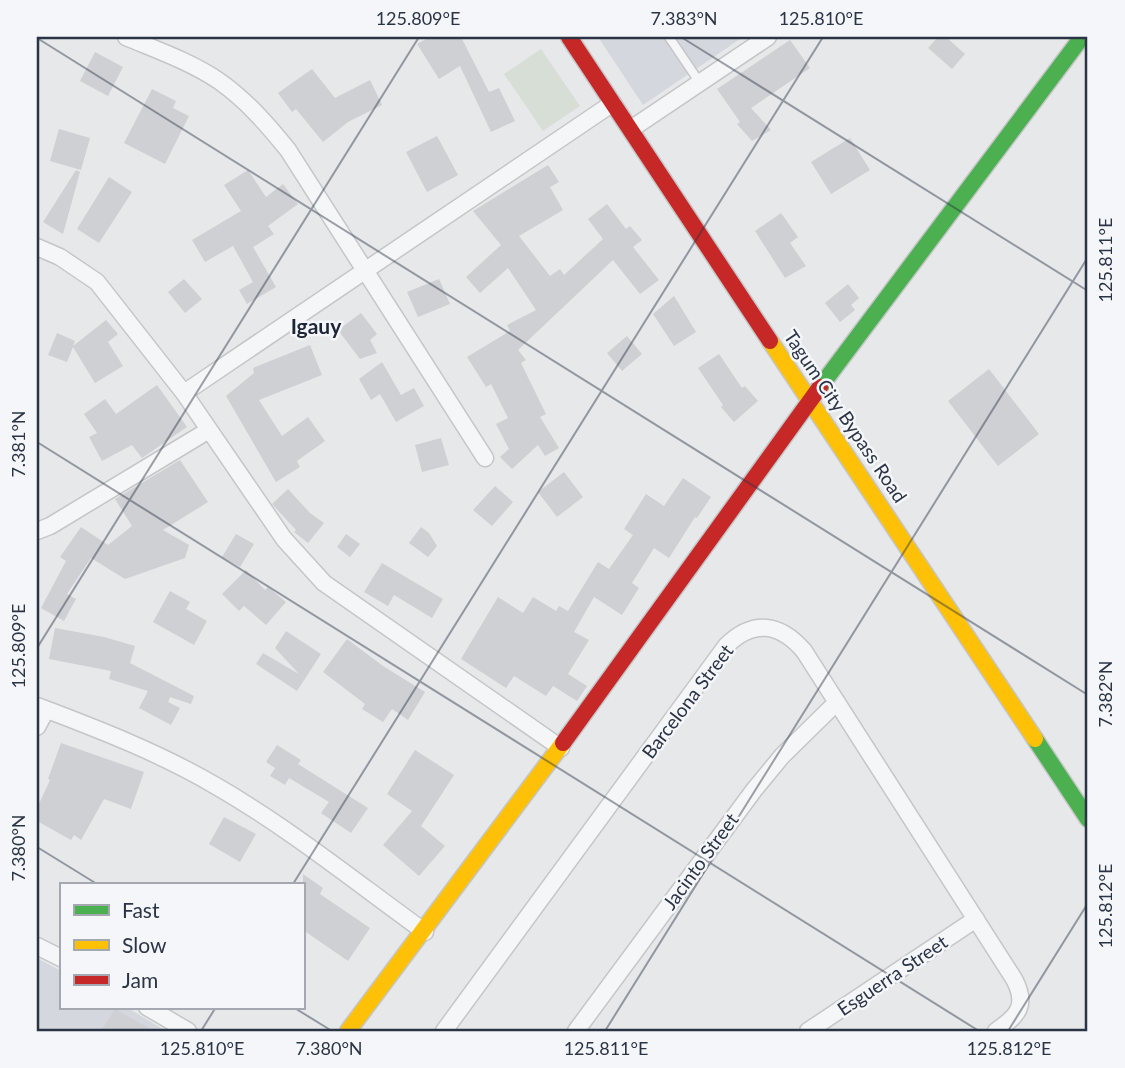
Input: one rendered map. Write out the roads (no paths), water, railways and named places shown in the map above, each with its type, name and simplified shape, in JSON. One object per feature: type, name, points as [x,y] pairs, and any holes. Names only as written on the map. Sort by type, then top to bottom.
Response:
[{"type":"street","points":[[126,37],[188,63],[218,80],[244,101],[288,149],[485,458]]},
{"type":"street","name":"Tagum City Bypass Road","points":[[569,37],[1088,819]]},
{"type":"street","points":[[631,129],[768,37]]},
{"type":"street","points":[[348,1031],[561,748],[810,401],[1082,37]]},
{"type":"street","points":[[184,393],[613,103]]},
{"type":"street","points":[[37,247],[60,257],[97,282],[184,393],[284,539],[324,583],[561,748]]},
{"type":"street","points":[[37,531],[50,526],[209,430]]},
{"type":"street","name":"Barcelona Street","points":[[444,1031],[726,646],[737,635],[752,628],[782,632],[795,640],[804,651],[1020,989],[1021,1006],[1009,1021],[996,1031]]},
{"type":"street","name":"Jacinto Street","points":[[576,1031],[754,790],[782,756],[837,702]]},
{"type":"street","points":[[37,727],[41,708],[173,762],[256,811],[425,932]]},
{"type":"street","name":"Esguerra Street","points":[[808,1031],[976,919]]},
{"type":"street","points":[[37,946],[60,958]]},
{"type":"street","points":[[150,1009],[188,1031]]},
{"type":"lane","points":[[669,37],[700,83]]},
{"type":"district","name":"Igauy","points":[[316,325]]}]
